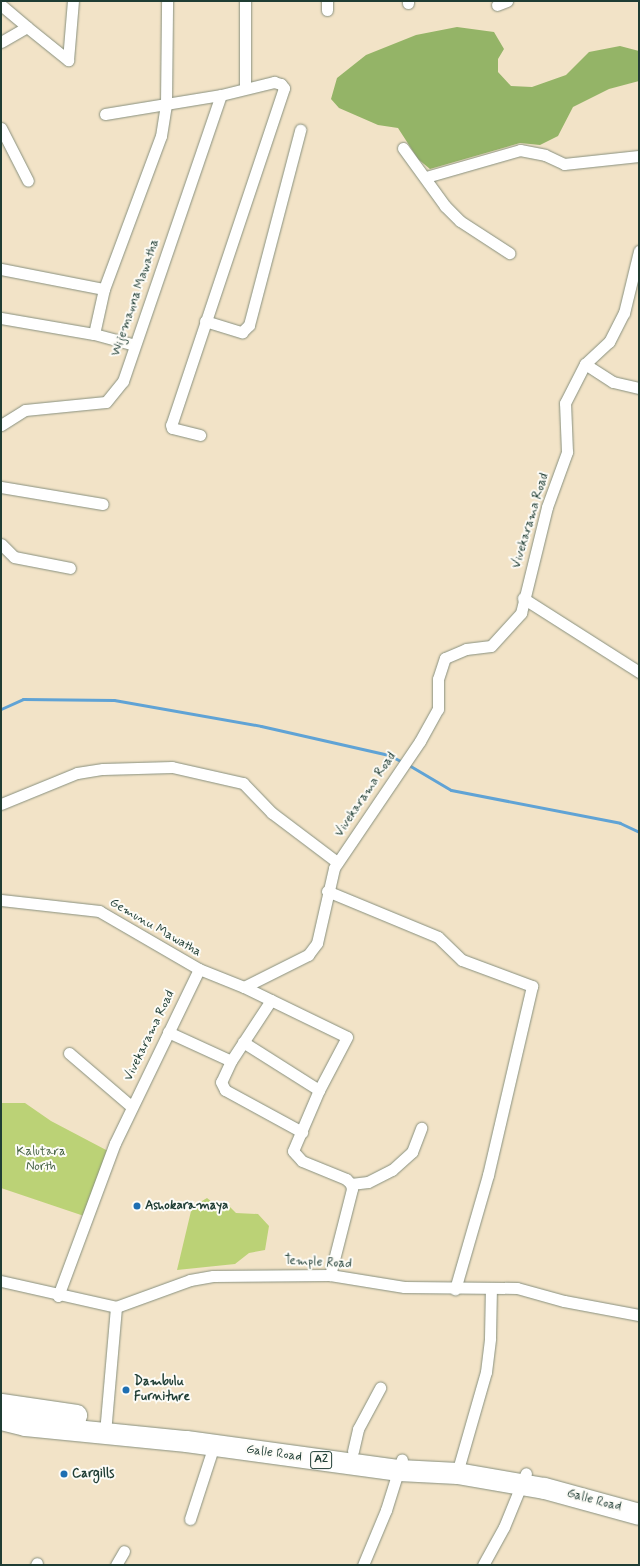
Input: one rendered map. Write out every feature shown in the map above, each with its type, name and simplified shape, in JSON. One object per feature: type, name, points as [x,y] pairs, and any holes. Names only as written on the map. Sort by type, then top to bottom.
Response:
[{"type":"highway","name":"Galle Road","points":[[1,1404],[105,1426],[214,1445],[400,1465],[459,1467],[639,1501]]},
{"type":"highway","name":"Galle Road","points":[[1,1419],[25,1424],[105,1426],[353,1451],[400,1465]]},
{"type":"highway","name":"Galle Road","points":[[523,1479],[619,1506],[639,1514]]},
{"type":"street","points":[[1,5],[68,60],[73,1]]},
{"type":"street","points":[[94,334],[104,289],[161,136],[166,104],[167,1]]},
{"type":"street","points":[[245,1],[245,88]]},
{"type":"street","points":[[1,42],[27,27]]},
{"type":"street","points":[[105,114],[221,95],[274,82],[281,84],[284,88],[171,425],[172,428],[200,435]]},
{"type":"street","name":"Wijemanna Mawatha","points":[[1,425],[25,410],[106,402],[123,381],[221,95]]},
{"type":"street","points":[[1,128],[28,181]]},
{"type":"street","points":[[205,321],[242,332],[249,325],[300,130]]},
{"type":"street","points":[[403,148],[426,177],[445,206],[460,221],[509,253]]},
{"type":"street","points":[[426,177],[520,150],[545,155],[564,164],[639,156]]},
{"type":"street","name":"Vivekarama Road","points":[[244,987],[308,955],[317,943],[327,891],[337,862],[416,746],[438,709],[438,680],[445,658],[466,649],[491,646],[521,613],[523,598],[547,507],[567,452],[565,404],[585,364],[609,342],[624,313],[639,251]]},
{"type":"street","points":[[1,269],[104,289]]},
{"type":"street","points":[[1,318],[94,334],[135,345]]},
{"type":"street","points":[[585,364],[613,382],[639,388]]},
{"type":"street","points":[[1,487],[103,504]]},
{"type":"street","points":[[1,544],[14,558],[70,568]]},
{"type":"street","points":[[523,598],[639,672]]},
{"type":"street","points":[[1,804],[77,773],[103,769],[172,766],[243,783],[272,814],[337,862]]},
{"type":"street","points":[[327,891],[438,937],[462,960],[532,986],[488,1175],[455,1288]]},
{"type":"street","name":"Gemunu Mawatha","points":[[3,904],[99,911],[199,969]]},
{"type":"street","points":[[199,969],[244,987],[347,1037],[319,1090],[293,1151],[302,1161],[346,1179],[351,1184],[352,1189],[330,1275]]},
{"type":"street","name":"Vivekarama Road","points":[[58,1296],[115,1143],[199,969]]},
{"type":"street","points":[[271,1000],[231,1061],[221,1082],[225,1090],[302,1132]]},
{"type":"street","points":[[168,1032],[231,1061]]},
{"type":"street","points":[[243,1042],[319,1090]]},
{"type":"street","points":[[69,1053],[132,1107]]},
{"type":"street","points":[[351,1184],[368,1182],[392,1170],[412,1152],[421,1128]]},
{"type":"street","name":"Temple Road","points":[[116,1307],[190,1280],[220,1276],[330,1275],[404,1287],[517,1288],[564,1301],[639,1315]]},
{"type":"street","points":[[1,1281],[58,1296],[116,1307],[105,1426]]},
{"type":"street","points":[[459,1467],[486,1372],[490,1338],[491,1288]]},
{"type":"street","points":[[353,1451],[358,1429],[380,1388]]},
{"type":"street","points":[[190,1519],[214,1445]]},
{"type":"street","points":[[363,1565],[400,1465]]},
{"type":"street","points":[[483,1565],[504,1527],[523,1479]]},
{"type":"street","points":[[116,1565],[124,1551]]},
{"type":"green space","points":[[457,27],[494,32],[504,49],[498,59],[498,72],[511,86],[532,87],[566,75],[589,52],[620,46],[639,51],[639,81],[609,89],[573,107],[558,136],[540,145],[520,143],[430,169],[418,159],[398,128],[378,125],[339,108],[331,99],[337,78],[366,55],[416,35]]},
{"type":"green space","name":"Kalutara North","points":[[1,1103],[25,1103],[51,1121],[108,1151],[84,1216],[1,1188]]},
{"type":"green space","points":[[207,1198],[212,1202],[228,1205],[236,1213],[258,1214],[269,1226],[265,1250],[249,1253],[235,1264],[177,1270],[192,1207]]},
{"type":"waterway","points":[[1,709],[23,699],[114,700],[261,726],[389,755],[402,762]]},
{"type":"waterway","points":[[407,764],[451,790],[620,823],[639,832]]},
{"type":"place","name":"Ashokaramaya","points":[[137,1206]]},
{"type":"place","name":"Dambulu Furniture","points":[[126,1390]]},
{"type":"place","name":"Cargills","points":[[64,1474]]}]
